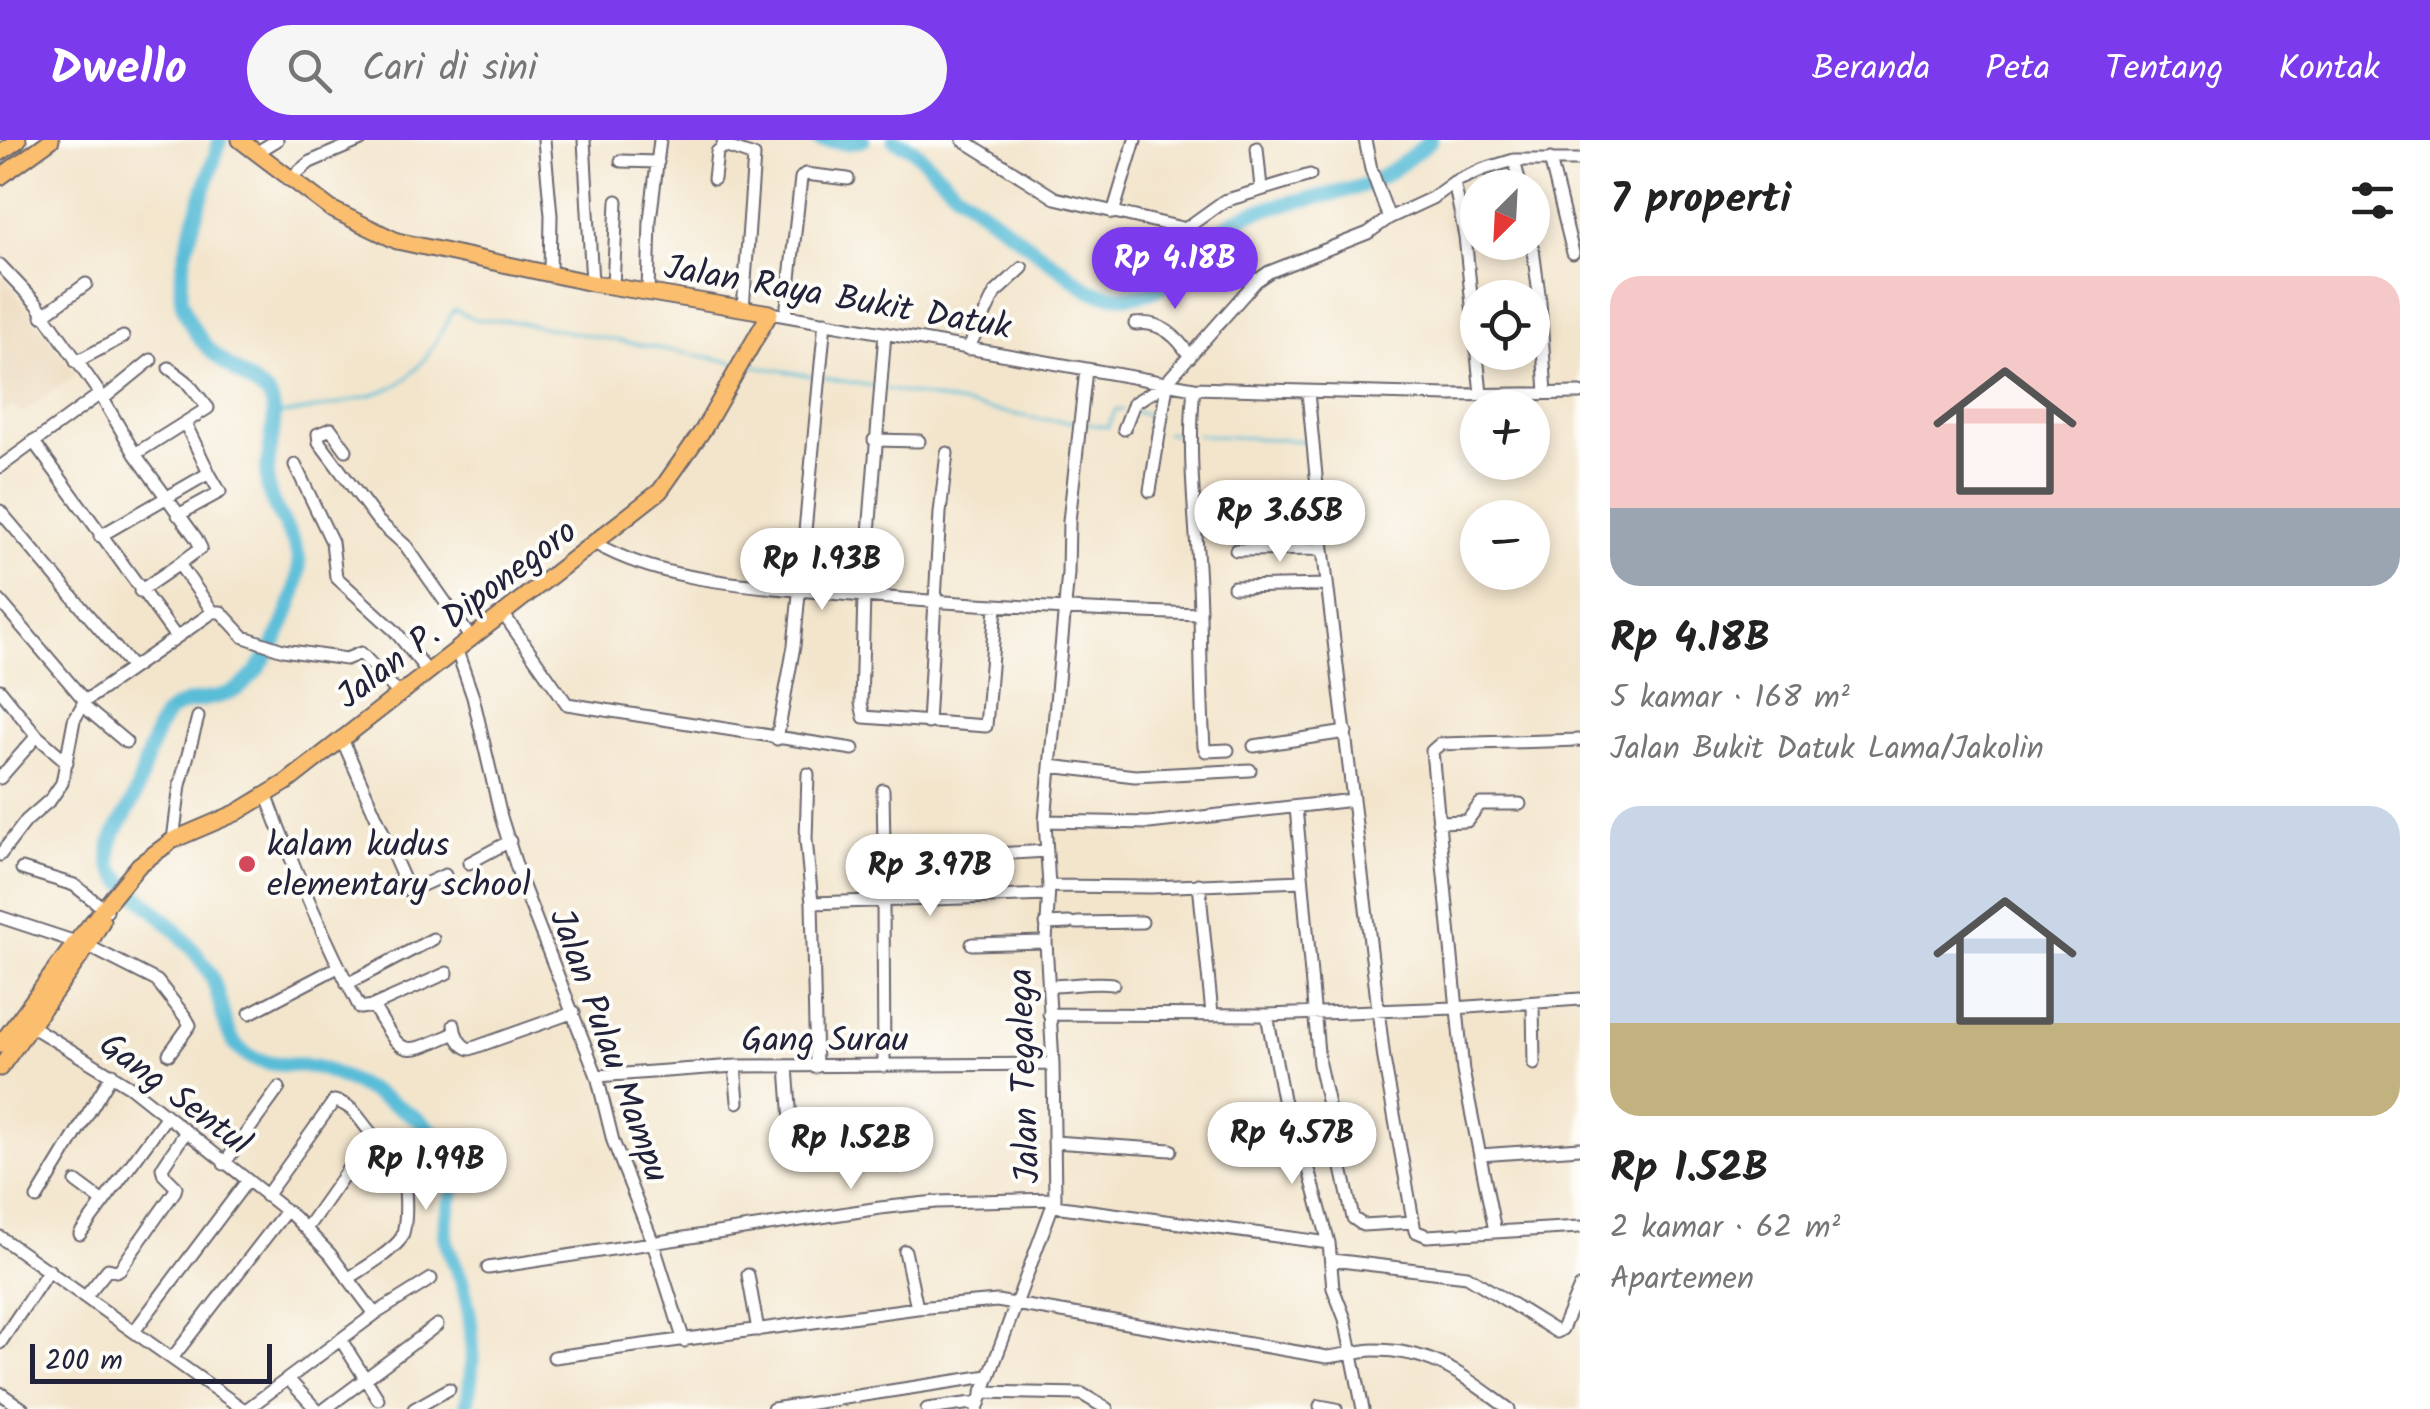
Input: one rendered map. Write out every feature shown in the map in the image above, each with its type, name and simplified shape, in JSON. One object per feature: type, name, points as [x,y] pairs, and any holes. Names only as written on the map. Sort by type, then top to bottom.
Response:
[{"type":"main road","points":[[0,153],[18,140]]},
{"type":"main road","points":[[0,177],[51,140]]},
{"type":"main road","name":"Jalan Raya Bukit Datuk","points":[[240,140],[331,209],[385,237],[592,283],[778,314]]},
{"type":"main road","name":"Jalan P. Diponegoro","points":[[82,944],[130,874],[173,840],[236,813],[266,794],[596,544],[669,481],[778,314]]},
{"type":"main road","points":[[1,1064],[32,1026],[82,944]]},
{"type":"main road","points":[[0,1044],[82,944]]},
{"type":"street","points":[[256,153],[277,140]]},
{"type":"street","points":[[288,180],[310,162],[361,140]]},
{"type":"street","points":[[544,140],[551,214],[550,274]]},
{"type":"street","points":[[584,140],[592,283]]},
{"type":"street","points":[[648,293],[650,220],[660,140]]},
{"type":"street","points":[[962,140],[981,147],[1046,194],[1113,214],[1186,229],[1256,281]]},
{"type":"street","points":[[1113,214],[1135,140]]},
{"type":"street","points":[[1365,140],[1389,218]]},
{"type":"street","points":[[714,179],[717,152],[724,143],[754,156],[744,310]]},
{"type":"street","points":[[1257,148],[1261,188]]},
{"type":"street","points":[[1550,159],[1573,253]]},
{"type":"street","points":[[1514,160],[1516,170]]},
{"type":"street","points":[[1124,429],[1134,403],[1166,385],[1256,281],[1269,272],[1368,233],[1454,182],[1514,160],[1580,160]]},
{"type":"street","points":[[621,161],[658,162]]},
{"type":"street","points":[[778,314],[803,175],[848,179]]},
{"type":"street","points":[[1186,229],[1224,200],[1310,175]]},
{"type":"street","points":[[1454,182],[1465,236],[1481,390]]},
{"type":"street","points":[[612,286],[617,201]]},
{"type":"street","points":[[1534,260],[1546,390]]},
{"type":"street","points":[[0,265],[19,282],[101,396],[201,548],[140,592]]},
{"type":"street","points":[[968,349],[995,292],[1022,268]]},
{"type":"street","points":[[42,316],[86,284]]},
{"type":"street","name":"Jalan Raya Bukit Datuk","points":[[778,314],[1166,385],[1460,394]]},
{"type":"street","points":[[778,739],[800,590],[825,322]]},
{"type":"street","points":[[1135,324],[1170,332],[1190,357]]},
{"type":"street","points":[[885,333],[864,596],[862,715],[868,719],[986,726],[996,607]]},
{"type":"street","points":[[76,362],[123,337]]},
{"type":"street","points":[[0,467],[151,360]]},
{"type":"street","points":[[136,454],[207,410],[208,406],[169,368]]},
{"type":"street","name":"Jalan Tegalega","points":[[980,1401],[1054,1203],[1045,821],[1067,543],[1086,370]]},
{"type":"street","points":[[1150,492],[1166,385]]},
{"type":"street","points":[[1194,388],[1188,438],[1204,749],[1228,750]]},
{"type":"street","points":[[1308,392],[1378,1010],[1415,1232],[1423,1236],[1580,1226]]},
{"type":"street","name":"Jalan Raya Bukit Datuk","points":[[1550,393],[1580,393]]},
{"type":"street","points":[[178,515],[220,492],[186,423]]},
{"type":"street","points":[[346,450],[331,429],[318,434],[319,442],[378,521],[406,546],[472,640]]},
{"type":"street","points":[[874,440],[919,441]]},
{"type":"street","points":[[33,441],[176,637]]},
{"type":"street","points":[[928,723],[948,453]]},
{"type":"street","points":[[295,465],[332,542],[336,577],[395,630],[428,672]]},
{"type":"street","points":[[100,536],[209,473]]},
{"type":"street","points":[[0,511],[132,667]]},
{"type":"street","points":[[596,544],[625,558],[686,574],[800,590],[996,607],[1200,614]]},
{"type":"street","points":[[1236,550],[1323,548]]},
{"type":"street","points":[[179,564],[213,612]]},
{"type":"street","points":[[1234,587],[1328,585]]},
{"type":"street","points":[[0,601],[84,703],[126,742]]},
{"type":"street","points":[[0,854],[26,822],[52,799],[62,782],[67,746],[84,703],[213,612],[221,612],[238,634],[283,650],[346,659],[361,653],[400,694]]},
{"type":"street","points":[[504,615],[567,704],[852,748]]},
{"type":"street","name":"Jalan Pulau Mampu","points":[[457,651],[472,696],[500,817],[521,881],[597,1076],[613,1141],[684,1341]]},
{"type":"street","points":[[0,690],[37,736],[67,762]]},
{"type":"street","points":[[173,840],[180,785],[198,717]]},
{"type":"street","points":[[1254,746],[1346,732]]},
{"type":"street","points":[[0,778],[37,736]]},
{"type":"street","points":[[342,738],[409,891],[445,874]]},
{"type":"street","points":[[1495,1231],[1455,1008],[1432,755],[1437,744],[1580,740]]},
{"type":"street","points":[[1050,766],[1136,776],[1250,770]]},
{"type":"street","points":[[808,774],[806,839],[812,904],[816,1067]]},
{"type":"street","points":[[883,790],[884,846],[910,848],[916,859]]},
{"type":"street","points":[[266,794],[291,861],[360,1008],[447,973]]},
{"type":"street","points":[[1045,821],[1149,823],[1354,800]]},
{"type":"street","points":[[1438,822],[1467,821],[1480,804],[1520,804]]},
{"type":"street","points":[[1296,807],[1312,1012],[1330,1123],[1352,1218],[1363,1225],[1413,1222]]},
{"type":"street","points":[[469,863],[510,841]]},
{"type":"street","points":[[914,900],[911,863],[916,859],[1047,852]]},
{"type":"street","points":[[22,869],[74,885],[109,904]]},
{"type":"street","points":[[812,904],[1302,881]]},
{"type":"street","points":[[1199,884],[1212,1014]]},
{"type":"street","points":[[883,902],[884,1066]]},
{"type":"street","points":[[0,917],[82,944],[156,981],[190,1025],[168,1054]]},
{"type":"street","points":[[1046,924],[1142,922]]},
{"type":"street","points":[[348,984],[433,940]]},
{"type":"street","points":[[972,944],[1046,942]]},
{"type":"street","points":[[250,1012],[338,966]]},
{"type":"street","points":[[1049,986],[1113,984]]},
{"type":"street","points":[[1049,1014],[1267,1014],[1580,1000]]},
{"type":"street","points":[[1532,1004],[1534,1064]]},
{"type":"street","points":[[373,1006],[394,1040],[407,1050],[416,1050],[455,1029],[470,1049],[574,1012]]},
{"type":"street","points":[[1267,1014],[1283,1098],[1308,1166],[1328,1243],[1333,1288],[1363,1409]]},
{"type":"street","name":"Gang Sentul","points":[[32,1026],[112,1074],[286,1211],[306,1229],[375,1314]]},
{"type":"street","name":"Gang Surau","points":[[597,1076],[734,1066],[1053,1064]]},
{"type":"street","points":[[734,1066],[738,1102]]},
{"type":"street","points":[[787,1067],[792,1122]]},
{"type":"street","points":[[38,1198],[112,1074]]},
{"type":"street","points":[[224,1164],[279,1088]]},
{"type":"street","points":[[266,1196],[334,1102],[362,1117],[372,1135],[394,1151],[400,1162],[405,1230],[398,1243],[348,1279]]},
{"type":"street","points":[[80,1234],[166,1116]]},
{"type":"street","points":[[86,1296],[108,1268],[120,1269],[175,1191],[162,1168],[185,1133]]},
{"type":"street","points":[[306,1229],[372,1135]]},
{"type":"street","points":[[1054,1142],[1171,1150]]},
{"type":"street","points":[[1480,1155],[1580,1148]]},
{"type":"street","points":[[134,1330],[248,1181]]},
{"type":"street","points":[[76,1182],[104,1202]]},
{"type":"street","points":[[488,1268],[914,1204],[1054,1203],[1328,1243]]},
{"type":"street","points":[[173,1357],[286,1211]]},
{"type":"street","points":[[0,1236],[245,1409],[375,1314],[431,1279]]},
{"type":"street","points":[[905,1251],[917,1308]]},
{"type":"street","points":[[1332,1260],[1467,1276],[1557,1332],[1562,1329],[1580,1286]]},
{"type":"street","points":[[0,1343],[50,1270]]},
{"type":"street","points":[[748,1275],[758,1330]]},
{"type":"street","points":[[554,1357],[917,1308],[997,1301],[1318,1356],[1376,1350],[1439,1361],[1509,1409]]},
{"type":"street","points":[[325,1409],[437,1325]]},
{"type":"street","points":[[341,1340],[378,1400]]},
{"type":"street","points":[[773,1409],[840,1404],[988,1376]]},
{"type":"street","points":[[288,1380],[316,1409]]},
{"type":"street","points":[[414,1409],[449,1389]]},
{"type":"street","points":[[0,1394],[23,1409]]},
{"type":"street","points":[[927,1409],[1082,1394],[1106,1409]]},
{"type":"street","points":[[1320,1406],[1336,1409]]},
{"type":"shaded area","points":[[0,272],[76,374],[24,413],[11,406],[0,414]]},
{"type":"waterway","points":[[220,140],[185,255],[183,307],[207,347],[269,396],[274,417],[267,480],[297,553],[298,577],[279,634],[244,684],[224,695],[183,704],[163,719],[135,796],[113,837],[111,865],[201,960],[215,985],[230,1036],[243,1052],[260,1061],[315,1067],[339,1076],[413,1116],[443,1145],[454,1173],[446,1239],[462,1282],[471,1330],[466,1409]]},
{"type":"waterway","points":[[819,140],[863,140]]},
{"type":"waterway","points":[[894,140],[913,149],[956,191],[1089,290],[1122,296],[1148,293],[1168,283],[1215,235],[1236,220],[1267,208],[1371,182],[1431,140]]},
{"type":"waterway","points":[[275,414],[338,404],[397,385],[423,361],[454,309],[474,319],[510,321],[734,362]]},
{"type":"waterway","points":[[749,365],[812,376]]},
{"type":"waterway","points":[[825,378],[873,386]]},
{"type":"waterway","points":[[886,389],[1038,419],[1074,422]]},
{"type":"waterway","points":[[1088,424],[1108,427],[1116,409],[1122,410]]},
{"type":"waterway","points":[[1135,412],[1149,415],[1147,431],[1153,432]]},
{"type":"waterway","points":[[1166,433],[1184,434]]},
{"type":"waterway","points":[[1197,435],[1307,441]]},
{"type":"place","name":"kalam kudus elementary school","points":[[247,864]]}]
